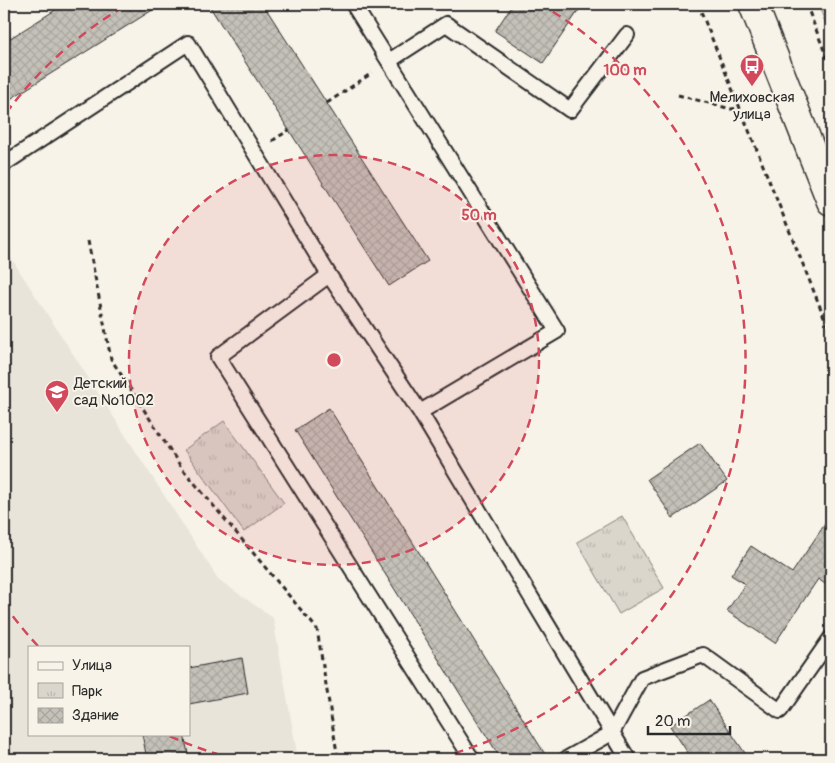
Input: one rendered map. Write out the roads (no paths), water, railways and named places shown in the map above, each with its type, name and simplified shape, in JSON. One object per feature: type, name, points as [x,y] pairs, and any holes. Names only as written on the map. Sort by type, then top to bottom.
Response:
[{"type":"street","points":[[753,4],[831,201]]},
{"type":"lane","points":[[353,4],[557,331],[420,412]]},
{"type":"lane","points":[[389,61],[446,24],[570,110],[627,35]]},
{"type":"lane","points":[[4,164],[188,42],[329,275],[420,412],[628,759]]},
{"type":"lane","points":[[329,275],[218,357],[472,759]]},
{"type":"lane","points":[[566,759],[612,733],[642,678],[703,655],[780,711],[831,638]]},
{"type":"place","name":"Мелиховская улица","points":[[752,87]]},
{"type":"place","name":"Детский сад №1002","points":[[57,413]]}]
